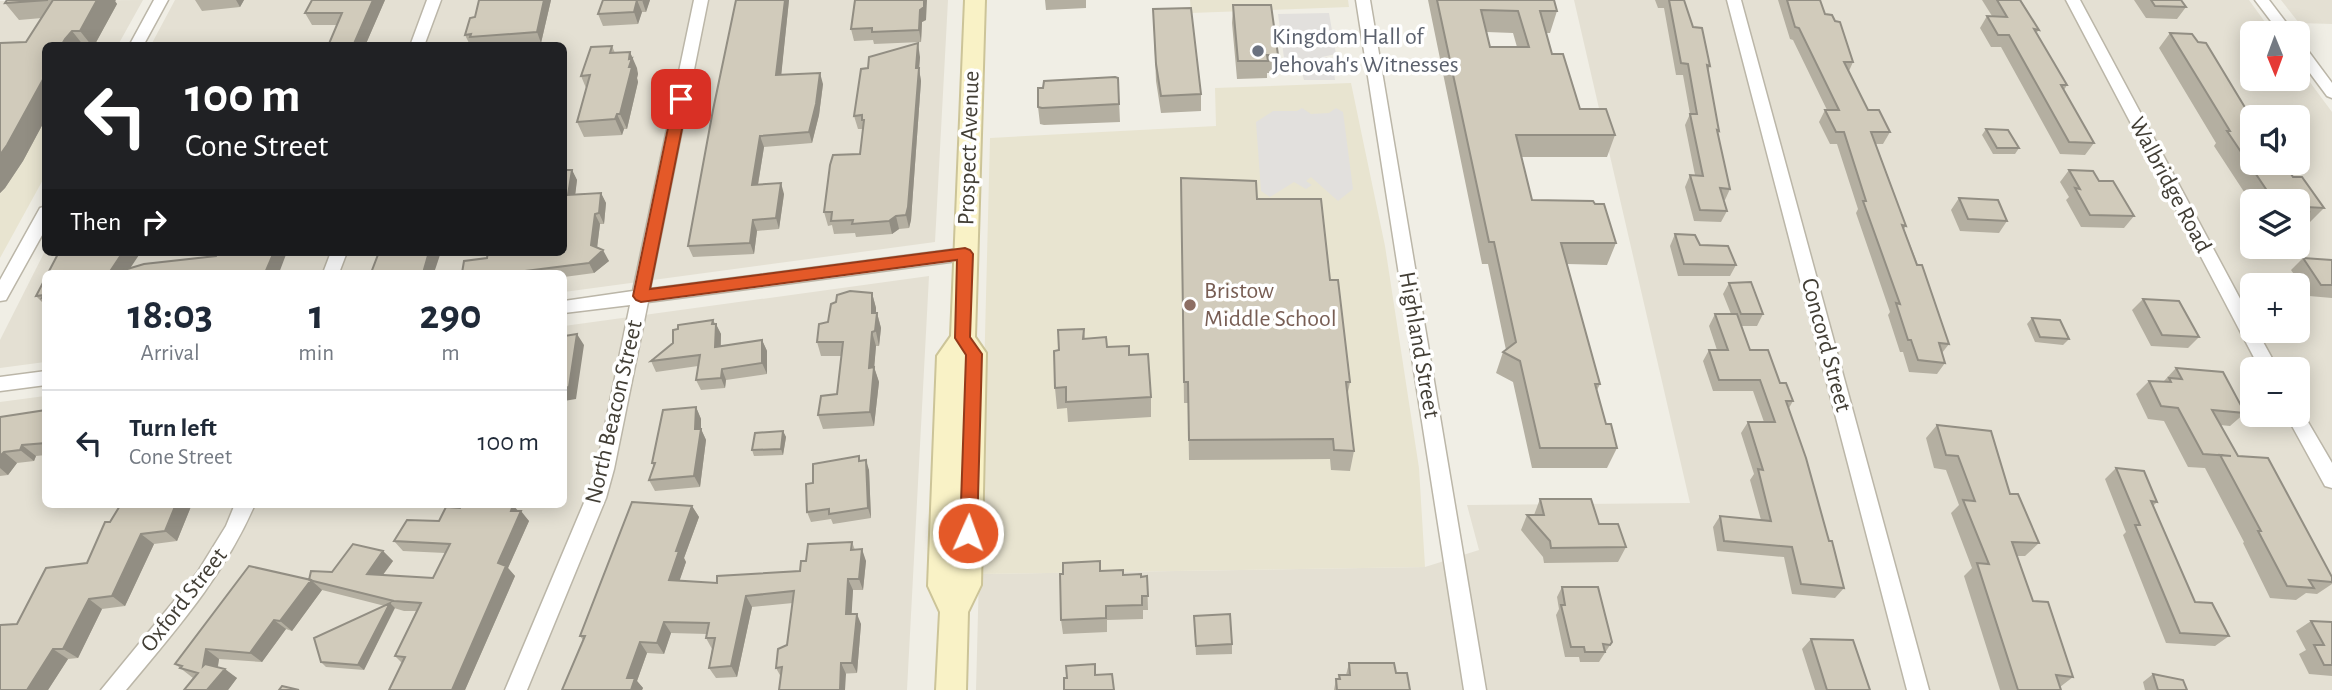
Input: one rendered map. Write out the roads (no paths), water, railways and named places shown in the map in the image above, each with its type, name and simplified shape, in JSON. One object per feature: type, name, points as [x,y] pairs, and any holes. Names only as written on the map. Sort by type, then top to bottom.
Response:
[{"type":"main road","name":"Prospect Avenue","points":[[951,690],[954,612],[967,585],[974,354],[962,338],[975,0]]},
{"type":"street","points":[[138,42],[161,0]]},
{"type":"street","points":[[418,42],[434,0]]},
{"type":"street","name":"North Beacon Street","points":[[516,690],[596,498],[605,469],[701,0]]},
{"type":"street","name":"Highland Street","points":[[1363,0],[1475,690]]},
{"type":"street","name":"Concord Street","points":[[1734,0],[1918,690]]},
{"type":"street","name":"Walbridge Road","points":[[2073,0],[2263,357]]},
{"type":"street","points":[[2262,0],[2278,21]]},
{"type":"street","points":[[2310,63],[2332,93]]},
{"type":"street","points":[[0,295],[42,219]]},
{"type":"street","points":[[567,307],[965,254]]},
{"type":"street","points":[[0,384],[42,379]]},
{"type":"street","points":[[2302,427],[2332,480]]},
{"type":"street","name":"Oxford Street","points":[[112,690],[214,565],[226,548],[243,508]]},
{"type":"place","name":"Kingdom Hall of Jehovah's Witnesses","points":[[1258,51]]},
{"type":"place","name":"Bristow Middle School","points":[[1190,305]]}]
